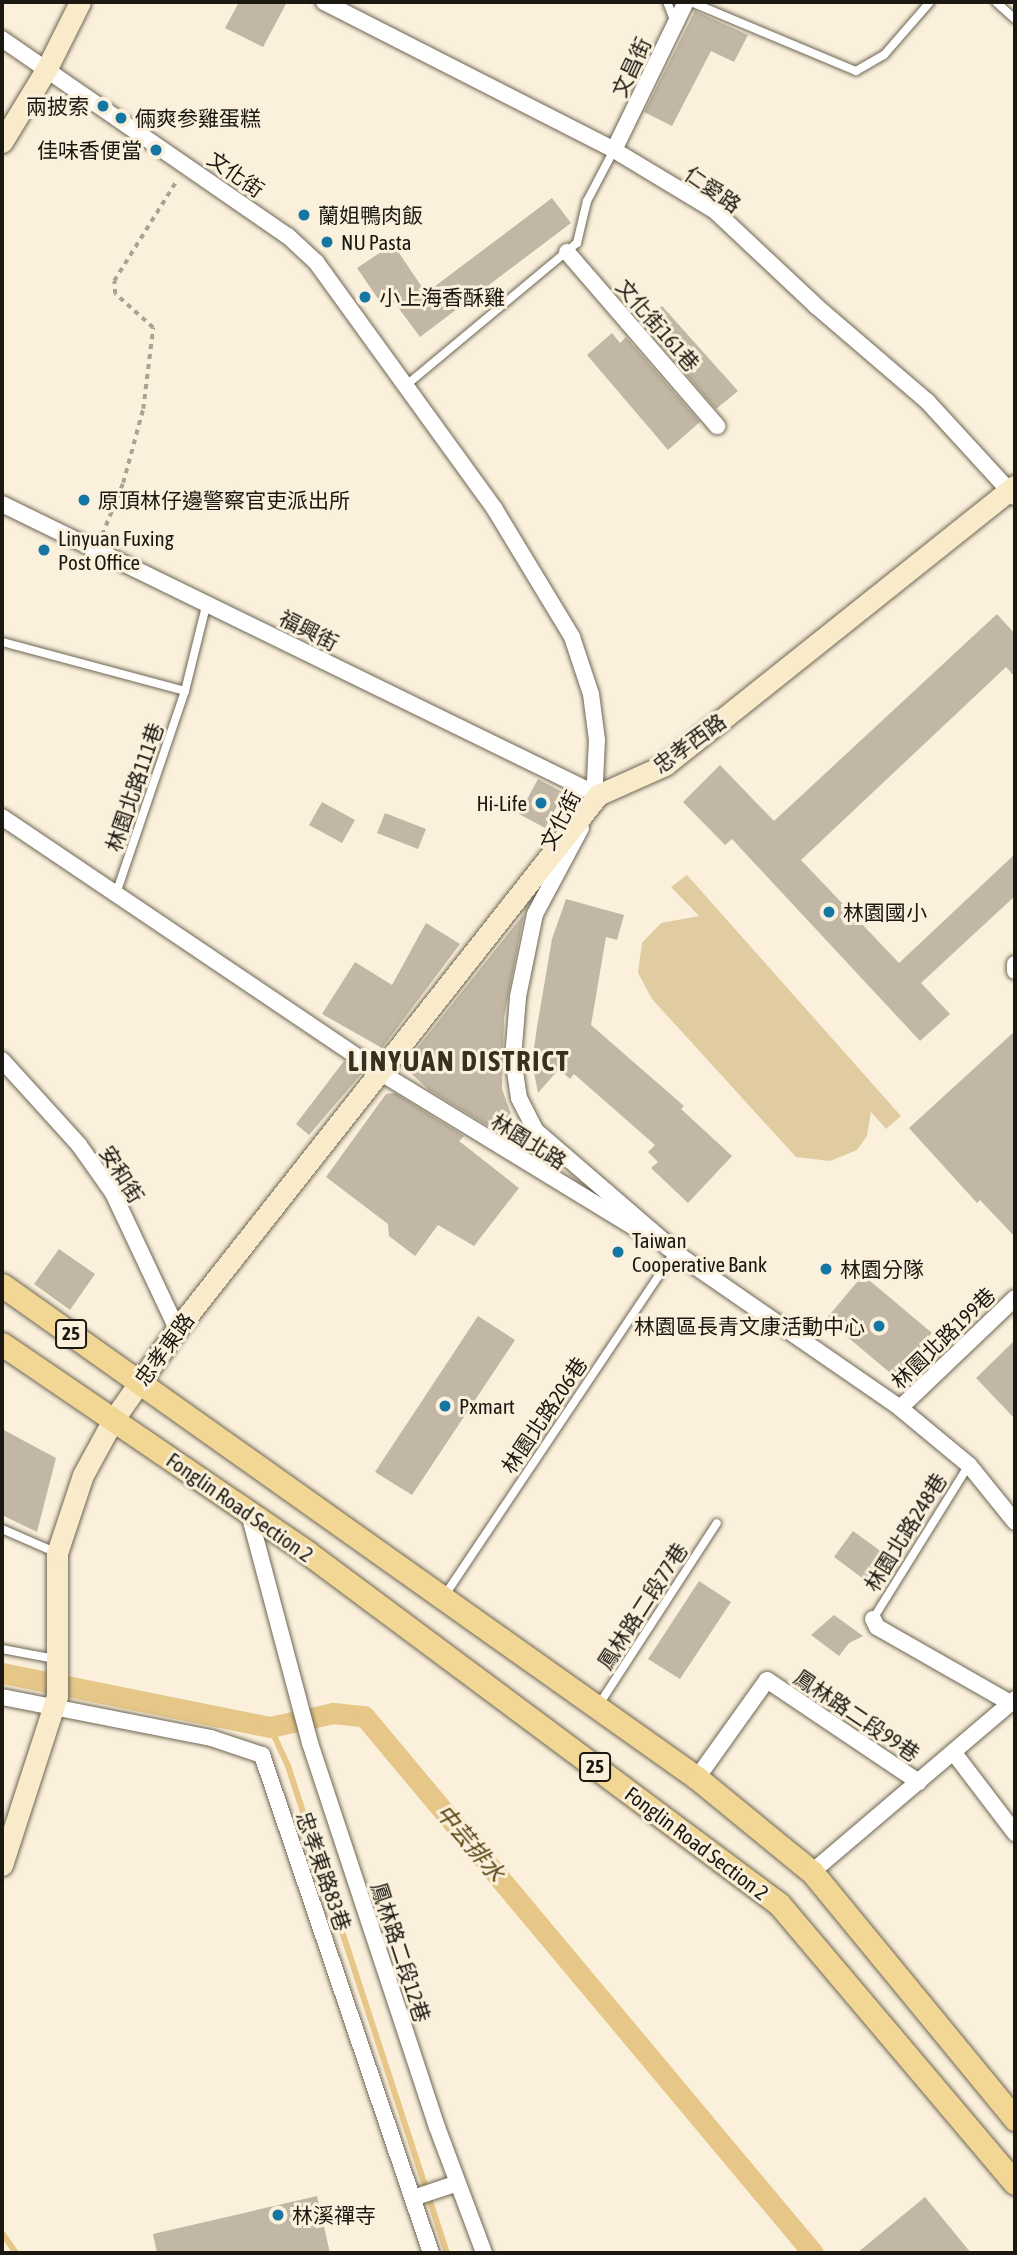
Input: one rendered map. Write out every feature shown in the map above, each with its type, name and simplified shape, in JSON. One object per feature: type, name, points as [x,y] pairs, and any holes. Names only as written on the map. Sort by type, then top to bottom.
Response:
[{"type":"main road","name":"25","points":[[2,1285],[140,1383]]},
{"type":"main road","name":"25","points":[[2,1344],[113,1420]]},
{"type":"main road","name":"Fonglin Road Section 2","points":[[140,1383],[697,1777],[812,1871],[1015,2119]]},
{"type":"main road","name":"Fonglin Road Section 2","points":[[113,1420],[248,1510],[779,1904],[1015,2183]]},
{"type":"street","points":[[2,142],[46,70],[80,2]]},
{"type":"street","name":"仁愛路","points":[[324,2],[614,150],[715,211],[816,306],[927,401],[1013,490]]},
{"type":"street","name":"文昌街","points":[[614,150],[685,2]]},
{"type":"street","name":"文化街","points":[[2,39],[289,236],[316,262],[403,388],[494,508],[572,637],[591,694],[598,795],[535,914],[518,997],[513,1058],[519,1098],[535,1130],[675,1251]]},
{"type":"street","name":"文化街161巷","points":[[567,251],[717,426]]},
{"type":"street","name":"忠孝西路","points":[[378,1071],[598,795],[665,765],[1013,490]]},
{"type":"street","name":"福興街","points":[[2,503],[98,547],[598,795]]},
{"type":"street","name":"林園北路","points":[[2,817],[378,1071],[524,1164],[675,1251],[900,1408],[969,1465],[1015,1522]]},
{"type":"street","points":[[1015,964],[1015,971]]},
{"type":"street","name":"安和街","points":[[2,1060],[71,1136],[113,1193],[177,1329]]},
{"type":"street","name":"忠孝東路","points":[[55,1702],[58,1666],[57,1553],[83,1475],[113,1420],[177,1329],[378,1071]]},
{"type":"street","name":"林園北路199巷","points":[[900,1408],[1015,1298]]},
{"type":"street","name":"鳳林路二段12巷","points":[[248,1510],[308,1732],[458,2183],[484,2253]]},
{"type":"street","points":[[812,1871],[1013,1701],[877,1627],[873,1619]]},
{"type":"street","name":"鳳林路二段99巷","points":[[697,1777],[766,1680],[919,1782]]},
{"type":"street","name":"忠孝東路83巷","points":[[2,1696],[55,1702],[211,1738],[262,1755],[431,2253]]},
{"type":"street","points":[[2,1865],[55,1702]]},
{"type":"street","points":[[954,1753],[1015,1832]]},
{"type":"street","points":[[413,2198],[458,2183]]},
{"type":"lane","points":[[667,2],[675,22]]},
{"type":"lane","points":[[691,2],[856,71],[884,55],[930,2]]},
{"type":"lane","points":[[996,2],[1015,19]]},
{"type":"lane","points":[[403,388],[577,243],[587,201],[614,150]]},
{"type":"lane","name":"林園北路111巷","points":[[116,894],[185,691],[207,602]]},
{"type":"lane","points":[[2,642],[185,691]]},
{"type":"lane","name":"林園北路206巷","points":[[442,1599],[675,1251]]},
{"type":"lane","name":"林園北路248巷","points":[[873,1619],[969,1465]]},
{"type":"lane","name":"鳳林路二段77巷","points":[[597,1708],[717,1523]]},
{"type":"lane","points":[[2,1530],[57,1553]]},
{"type":"lane","points":[[2,1650],[58,1666]]},
{"type":"path","points":[[98,547],[123,483],[143,408],[153,341],[153,328],[115,294],[114,281],[186,166]]},
{"type":"shaded area","points":[[687,875],[901,1116],[886,1129],[871,1112],[867,1136],[857,1150],[830,1161],[796,1157],[652,999],[638,973],[642,943],[661,923],[699,916],[671,887]]},
{"type":"building","points":[[239,2],[287,2],[263,47],[225,28]]},
{"type":"building","points":[[695,11],[748,35],[734,62],[711,51],[672,126],[644,112]]},
{"type":"building","points":[[552,198],[571,223],[420,337],[394,302],[385,309],[357,268],[393,244],[426,293]]},
{"type":"building","points":[[662,306],[738,391],[716,409],[642,323]]},
{"type":"building","points":[[612,333],[620,343],[626,337],[700,422],[668,450],[587,355]]},
{"type":"building","points":[[997,614],[1015,634],[1015,677],[1006,667],[801,860],[899,963],[1015,854],[1015,896],[921,983],[950,1014],[920,1041],[732,839],[725,845],[683,802],[720,765],[774,821]]},
{"type":"building","name":"Hi-Life","points":[[538,779],[564,793],[545,828],[519,814]]},
{"type":"building","points":[[322,802],[355,820],[342,843],[309,825]]},
{"type":"building","points":[[385,813],[426,829],[418,849],[377,833]]},
{"type":"building","points":[[566,899],[624,915],[617,940],[606,937],[591,1025],[684,1106],[681,1109],[732,1156],[688,1203],[651,1168],[658,1162],[648,1152],[655,1145],[574,1074],[570,1079],[559,1069],[538,1093],[532,1062],[537,1027],[552,939]]},
{"type":"building","points":[[524,914],[504,1018],[502,1089],[511,1114],[498,1132],[429,1090],[403,1066]]},
{"type":"building","points":[[426,923],[460,944],[382,1048],[322,1014],[355,962],[392,985]]},
{"type":"building","points":[[1015,1031],[1015,1237],[980,1200],[977,1203],[909,1128]]},
{"type":"building","points":[[344,1061],[362,1073],[309,1135],[296,1124]]},
{"type":"building","points":[[395,1093],[464,1136],[459,1141],[519,1188],[474,1246],[438,1225],[415,1256],[389,1236],[388,1224],[326,1177],[386,1094]]},
{"type":"building","points":[[59,1249],[95,1274],[70,1310],[34,1284]]},
{"type":"building","name":"林園區長青文康活動中心","points":[[863,1275],[932,1333],[895,1377],[826,1319]]},
{"type":"building","name":"Pxmart","points":[[478,1316],[515,1340],[412,1495],[375,1472]]},
{"type":"building","points":[[1015,1340],[1015,1419],[976,1378]]},
{"type":"building","points":[[2,1429],[56,1458],[37,1532],[2,1515]]},
{"type":"building","points":[[853,1531],[897,1563],[877,1589],[834,1557]]},
{"type":"building","points":[[699,1581],[731,1602],[680,1679],[648,1659]]},
{"type":"building","points":[[834,1615],[863,1636],[849,1643],[839,1656],[811,1635]]},
{"type":"building","name":"林溪禪寺","points":[[317,2196],[330,2253],[157,2253],[153,2234]]},
{"type":"building","points":[[925,2197],[971,2253],[857,2253]]},
{"type":"waterway","name":"中芸排水","points":[[2,1673],[270,1727],[333,1713],[364,1716],[813,2253]]},
{"type":"waterway","points":[[270,1727],[288,1766],[447,2253]]},
{"type":"waterway","points":[[2,2233],[16,2253]]},
{"type":"place","name":"兩披索","points":[[103,106]]},
{"type":"place","name":"倆爽参雞蛋糕","points":[[121,118]]},
{"type":"place","name":"佳味香便當","points":[[156,150]]},
{"type":"place","name":"蘭姐鴨肉飯","points":[[304,215]]},
{"type":"place","name":"NU Pasta","points":[[327,242]]},
{"type":"place","name":"小上海香酥雞","points":[[365,297]]},
{"type":"place","name":"原頂林仔邊警察官吏派出所","points":[[84,500]]},
{"type":"place","name":"Linyuan Fuxing Post Office","points":[[44,550]]},
{"type":"place","name":"Hi-Life","points":[[541,803]]},
{"type":"place","name":"林園國小","points":[[829,912]]},
{"type":"place","name":"Taiwan Cooperative Bank","points":[[618,1252]]},
{"type":"place","name":"林園分隊","points":[[826,1269]]},
{"type":"place","name":"林園區長青文康活動中心","points":[[879,1326]]},
{"type":"place","name":"Pxmart","points":[[445,1406]]},
{"type":"place","name":"林溪禪寺","points":[[278,2215]]},
{"type":"district","name":"LINYUAN DISTRICT","points":[[459,1061]]}]
